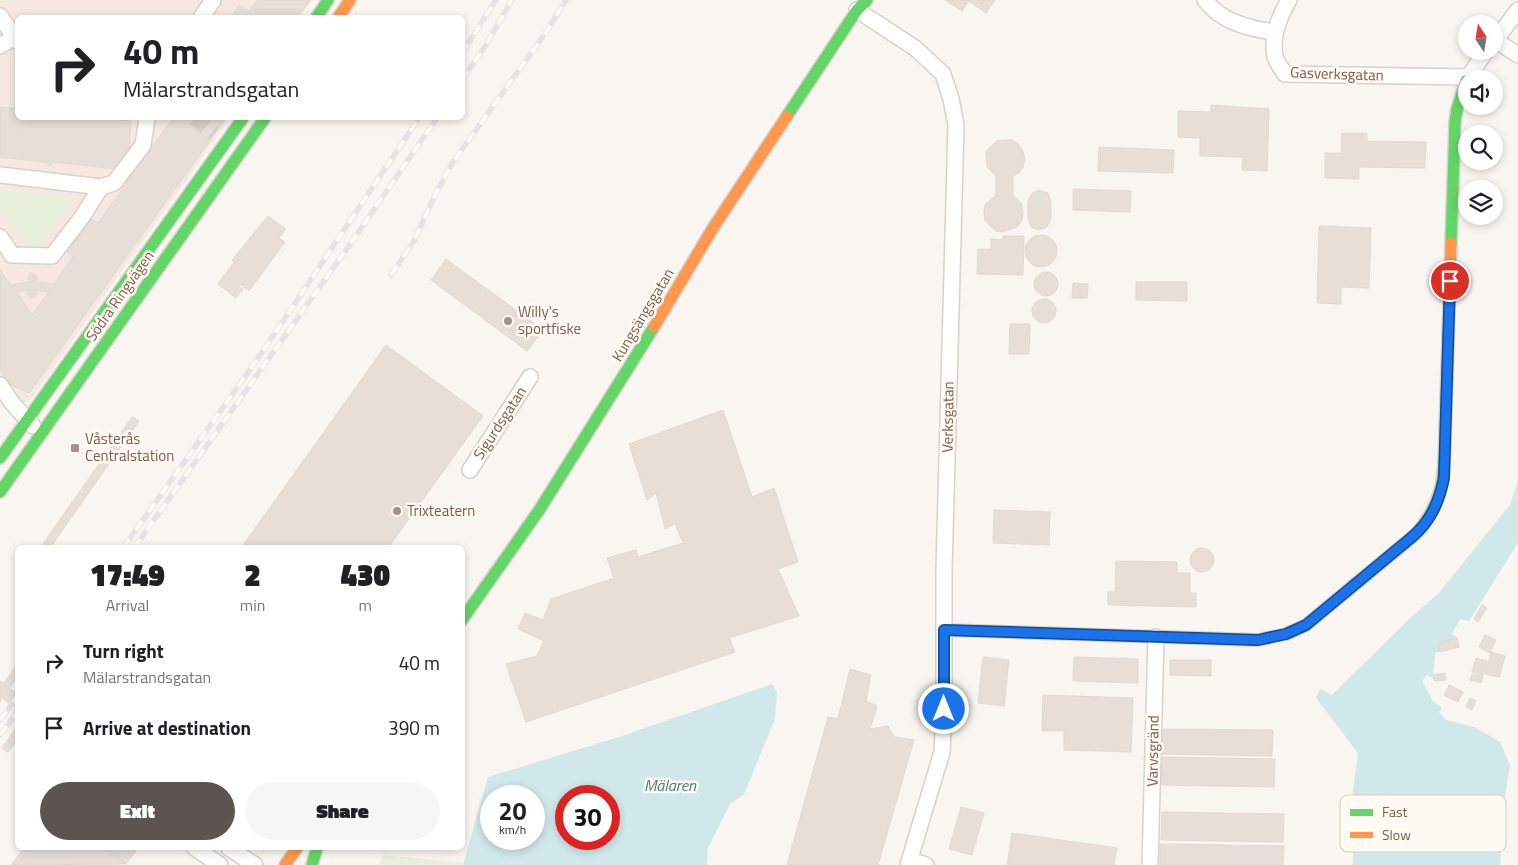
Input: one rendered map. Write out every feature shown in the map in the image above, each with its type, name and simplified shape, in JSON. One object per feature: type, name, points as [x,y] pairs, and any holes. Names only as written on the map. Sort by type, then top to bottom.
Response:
[{"type":"main road","points":[[318,15],[328,0]]},
{"type":"main road","points":[[340,15],[350,0]]},
{"type":"main road","name":"Kungsängsgatan","points":[[465,616],[545,500],[714,228],[861,3]]},
{"type":"main road","points":[[841,10],[847,25]]},
{"type":"main road","points":[[944,630],[1258,640],[1272,638],[1293,632],[1318,617],[1417,533],[1434,511],[1444,478],[1455,122],[1458,106]]},
{"type":"main road","name":"Södra Ringvägen","points":[[0,458],[220,138],[241,120]]},
{"type":"main road","name":"Södra Ringvägen","points":[[0,492],[264,120]]},
{"type":"main road","points":[[220,138],[241,151]]},
{"type":"main road","points":[[285,865],[296,850]]},
{"type":"main road","points":[[312,865],[316,850]]},
{"type":"street","points":[[203,15],[213,0]]},
{"type":"street","points":[[1205,0],[1212,9],[1224,18],[1253,29],[1275,32]]},
{"type":"street","name":"Gasverksgatan","points":[[1289,0],[1282,12],[1274,38],[1275,58],[1285,74],[1458,79]]},
{"type":"street","name":"Verksgatan","points":[[861,3],[944,74],[956,125],[944,570],[944,709],[942,752],[909,863]]},
{"type":"street","points":[[1503,30],[1518,10]]},
{"type":"street","points":[[0,16],[15,38]]},
{"type":"street","points":[[0,46],[15,39]]},
{"type":"street","points":[[1503,49],[1518,55]]},
{"type":"street","points":[[0,175],[101,187],[114,184],[143,145],[147,120]]},
{"type":"street","points":[[0,237],[12,255],[52,256],[82,217],[101,187]]},
{"type":"street","name":"Sigurdsgatan","points":[[470,470],[530,377]]},
{"type":"street","points":[[0,385],[27,420],[41,433]]},
{"type":"street","name":"Varvsgränd","points":[[1150,865],[1156,637]]},
{"type":"street","points":[[198,850],[220,865]]},
{"type":"street","points":[[232,850],[255,865]]},
{"type":"street","points":[[909,863],[926,865]]},
{"type":"shaded area","points":[[0,0],[312,0],[301,15],[15,15],[15,120],[229,120],[29,402],[14,403],[0,382]]},
{"type":"green space","points":[[0,188],[73,198],[40,245],[33,245],[0,211]]},
{"type":"green space","points":[[383,855],[465,863],[465,865],[379,865]]},
{"type":"water","points":[[1518,481],[1518,543],[1469,621],[1460,619],[1452,634],[1457,638],[1459,647],[1435,653],[1433,678],[1427,675],[1422,681],[1433,701],[1442,708],[1439,712],[1446,720],[1474,727],[1500,742],[1510,765],[1505,795],[1353,795],[1358,753],[1316,698],[1320,689],[1332,695],[1407,621],[1438,594],[1510,505]]},
{"type":"water","name":"Mälaren","points":[[772,684],[777,692],[775,719],[744,794],[730,804],[708,848],[707,865],[463,865],[480,805],[480,850],[545,850],[545,785],[486,785],[488,777],[619,737]]},
{"type":"water","points":[[1353,852],[1501,852],[1500,865],[1353,865]]},
{"type":"building","points":[[257,0],[310,0],[299,15],[233,15],[239,5],[249,11]]},
{"type":"building","points":[[945,0],[995,0],[986,13],[969,1],[962,11]]},
{"type":"building","points":[[1211,105],[1269,109],[1267,171],[1242,170],[1243,157],[1200,156],[1200,138],[1178,137],[1178,111],[1211,112]]},
{"type":"building","points":[[0,107],[15,109],[15,120],[131,121],[129,152],[115,169],[53,162],[50,166],[45,162],[0,157]]},
{"type":"building","points":[[172,120],[225,120],[29,393],[9,384],[0,370],[0,270],[11,285],[28,282],[29,274],[32,273],[37,276],[37,282],[54,284],[73,257],[67,252],[92,219],[98,223]],"holes":[[[28,290],[28,296],[35,297],[37,290],[49,292],[32,315],[17,292]]]},
{"type":"building","points":[[1342,133],[1367,133],[1367,141],[1426,142],[1425,168],[1359,167],[1359,179],[1325,178],[1325,153],[1341,153]]},
{"type":"building","points":[[1012,140],[1019,145],[1025,159],[1019,173],[1013,176],[1013,195],[1022,204],[1022,220],[1017,227],[1003,232],[996,231],[990,226],[985,220],[984,212],[985,205],[996,195],[996,176],[987,167],[986,151],[997,141]]},
{"type":"building","points":[[1099,147],[1174,150],[1173,173],[1098,171]]},
{"type":"building","points":[[1073,189],[1131,191],[1130,212],[1073,210]]},
{"type":"building","points":[[1039,190],[1048,193],[1051,202],[1051,218],[1047,227],[1039,230],[1031,227],[1028,218],[1028,202],[1031,194]]},
{"type":"building","points":[[268,216],[286,229],[279,238],[285,242],[249,291],[240,284],[238,286],[243,289],[236,298],[218,284],[234,262],[232,260]]},
{"type":"building","points":[[1319,226],[1371,228],[1369,288],[1341,287],[1341,304],[1317,303]]},
{"type":"building","points":[[1041,235],[1053,239],[1057,251],[1053,263],[1041,267],[1029,263],[1025,251],[1029,239]]},
{"type":"building","points":[[1003,236],[1024,236],[1023,275],[977,274],[978,249],[991,249],[991,239],[1003,240]]},
{"type":"building","points":[[446,259],[543,330],[527,351],[431,280]]},
{"type":"building","points":[[1046,272],[1051,273],[1057,279],[1057,289],[1051,295],[1046,296],[1041,295],[1035,289],[1034,284],[1035,279],[1041,273]]},
{"type":"building","points":[[1136,282],[1187,282],[1187,301],[1136,300]]},
{"type":"building","points":[[1073,283],[1088,284],[1087,298],[1072,298]]},
{"type":"building","points":[[1044,299],[1053,302],[1056,311],[1053,320],[1044,323],[1035,320],[1032,311],[1035,302]]},
{"type":"building","points":[[1010,324],[1030,324],[1029,354],[1009,354]]},
{"type":"building","points":[[386,345],[483,416],[390,545],[243,545]]},
{"type":"building","points":[[723,410],[752,497],[774,488],[798,562],[778,569],[799,616],[729,638],[735,652],[526,722],[506,664],[537,656],[544,641],[518,629],[525,613],[543,620],[551,599],[614,578],[607,558],[636,550],[638,557],[683,543],[675,524],[665,529],[656,493],[647,500],[629,444]]},
{"type":"building","points":[[132,417],[139,421],[52,545],[42,545]]},
{"type":"building","points":[[994,510],[1050,512],[1049,545],[993,543]]},
{"type":"building","points":[[1202,548],[1210,552],[1214,560],[1210,568],[1202,572],[1194,568],[1190,560],[1194,552]]},
{"type":"building","points":[[1116,561],[1177,562],[1177,573],[1190,573],[1190,593],[1196,593],[1196,607],[1108,605],[1108,592],[1115,592]]},
{"type":"building","points":[[1482,605],[1487,608],[1478,622],[1474,619]]},
{"type":"building","points":[[1485,635],[1496,640],[1490,653],[1479,647]]},
{"type":"building","points":[[1457,638],[1459,647],[1440,652],[1438,643]]},
{"type":"building","points":[[1491,652],[1505,656],[1499,677],[1485,674]]},
{"type":"building","points":[[983,657],[1009,660],[1004,706],[978,703]]},
{"type":"building","points":[[1074,657],[1138,659],[1138,683],[1073,681]]},
{"type":"building","points":[[1476,658],[1487,661],[1483,676],[1472,672]]},
{"type":"building","points":[[1170,660],[1211,660],[1211,676],[1170,675]]},
{"type":"building","points":[[15,667],[15,681],[9,688],[15,692],[15,707],[2,698],[0,702],[0,681],[4,683]]},
{"type":"building","points":[[850,669],[871,675],[866,701],[877,706],[870,729],[888,726],[894,737],[914,740],[878,865],[787,865],[828,717],[838,719]]},
{"type":"building","points":[[1445,673],[1446,680],[1434,681],[1433,675]]},
{"type":"building","points":[[1472,674],[1483,677],[1481,683],[1470,680]]},
{"type":"building","points":[[1449,685],[1463,692],[1458,702],[1444,695]]},
{"type":"building","points":[[1043,695],[1133,698],[1131,752],[1064,750],[1064,731],[1042,731]]},
{"type":"building","points":[[1470,698],[1476,701],[1472,710],[1466,707]]},
{"type":"building","points":[[15,729],[15,743],[8,752],[2,748]]},
{"type":"building","points":[[1163,729],[1273,730],[1272,756],[1162,754]]},
{"type":"building","points":[[1162,757],[1275,759],[1274,787],[1161,785]]},
{"type":"building","points":[[961,807],[984,813],[972,855],[949,849]]},
{"type":"building","points":[[1162,812],[1284,814],[1283,842],[1161,840]]},
{"type":"building","points":[[1012,833],[1117,848],[1114,865],[1007,865]]},
{"type":"building","points":[[1160,844],[1284,846],[1283,865],[1160,865]]},
{"type":"building","points":[[22,850],[106,850],[126,864],[11,865]]},
{"type":"building","points":[[106,850],[136,850],[126,864]]},
{"type":"tunnel","points":[[196,120],[214,134]]},
{"type":"railway","points":[[465,48],[496,0]]},
{"type":"railway","points":[[465,76],[484,48],[512,0]]},
{"type":"railway","points":[[391,275],[414,241],[435,195],[453,162],[547,31],[566,0]]},
{"type":"railway","points":[[125,545],[261,354],[418,120]]},
{"type":"railway","points":[[136,545],[346,250],[436,120]]},
{"type":"railway","points":[[0,720],[15,700]]},
{"type":"railway","points":[[0,735],[15,715]]},
{"type":"traffic: fast","points":[[318,15],[328,0]]},
{"type":"traffic: fast","points":[[787,116],[857,10],[867,0]]},
{"type":"traffic: fast","points":[[1451,243],[1455,122],[1458,106]]},
{"type":"traffic: fast","points":[[0,458],[242,120]]},
{"type":"traffic: fast","points":[[0,492],[264,120]]},
{"type":"traffic: fast","points":[[465,616],[540,509],[654,327]]},
{"type":"traffic: fast","points":[[944,630],[1258,640],[1286,634],[1306,625],[1417,533],[1426,521],[1438,498],[1443,474],[1445,434]]},
{"type":"traffic: fast","points":[[312,865],[316,850]]},
{"type":"traffic: slow","points":[[340,15],[350,0]]},
{"type":"traffic: slow","points":[[654,327],[713,228],[787,116]]},
{"type":"traffic: slow","points":[[1445,434],[1451,243]]},
{"type":"traffic: slow","points":[[285,865],[296,850]]},
{"type":"place","name":"Willy's sportfiske","points":[[508,321]]},
{"type":"place","name":"Våsterås Centralstation","points":[[75,448]]},
{"type":"place","name":"Trixteatern","points":[[397,511]]},
{"type":"route","points":[[944,709],[944,630],[1258,640],[1293,632],[1318,617],[1417,533],[1437,505],[1444,478],[1450,281]]}]
